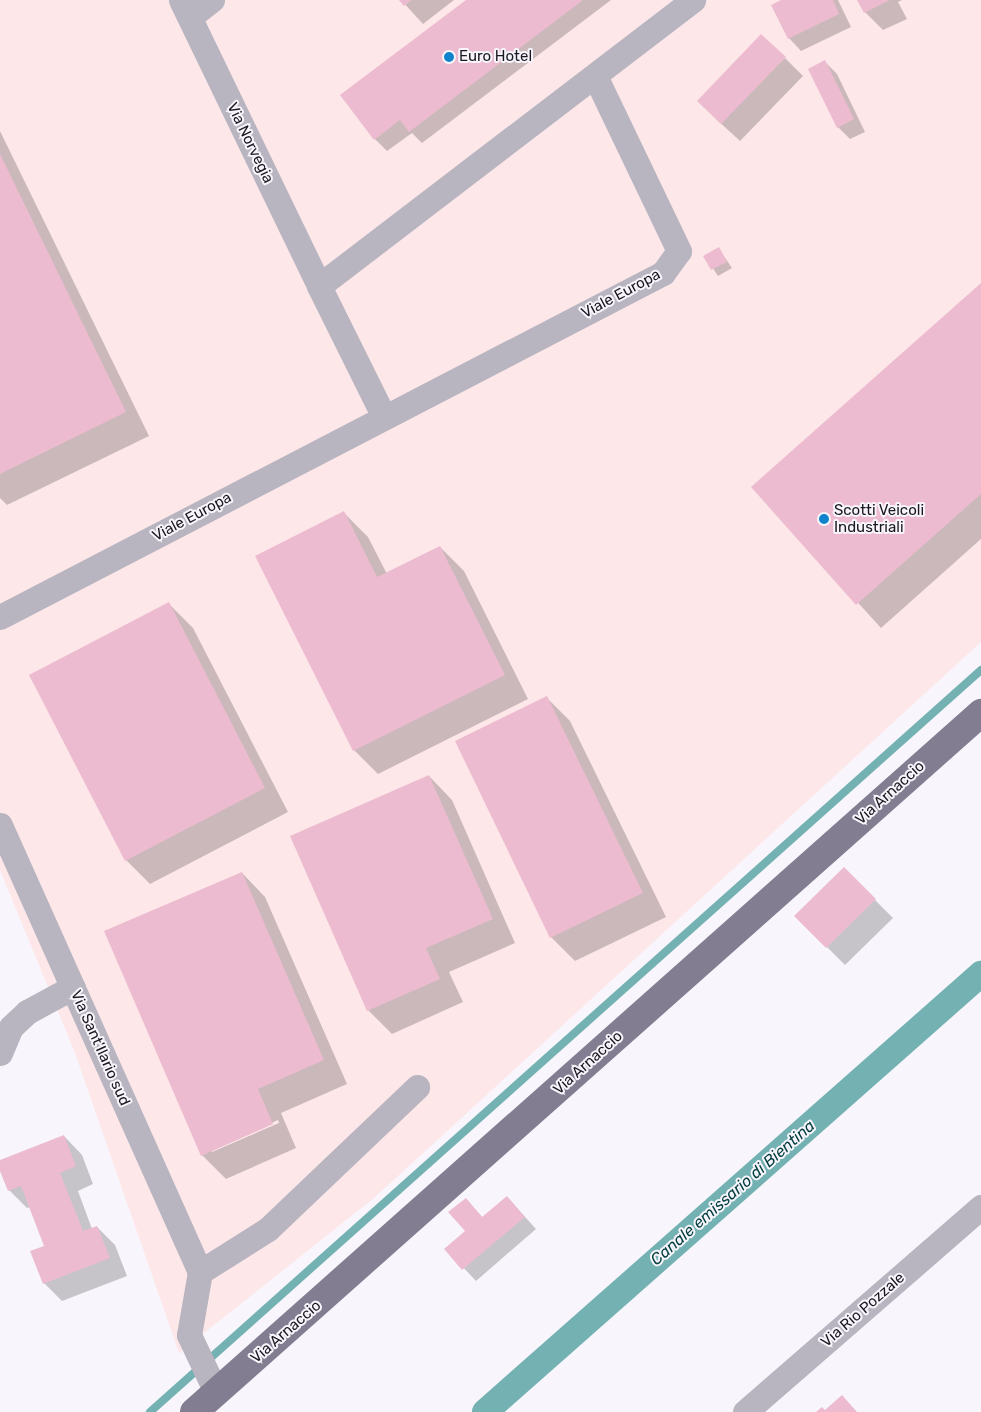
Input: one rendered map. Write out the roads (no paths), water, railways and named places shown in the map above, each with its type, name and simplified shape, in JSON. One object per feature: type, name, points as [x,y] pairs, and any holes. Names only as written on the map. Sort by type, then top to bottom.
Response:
[{"type":"main road","name":"Via Arnaccio","points":[[194,1412],[213,1385],[981,713]]},
{"type":"street","points":[[185,9],[212,0]]},
{"type":"street","points":[[384,417],[319,286],[693,0]]},
{"type":"street","name":"Via Norvegia","points":[[185,9],[319,286]]},
{"type":"street","name":"Viale Europa","points":[[0,617],[663,273],[679,250],[595,76]]},
{"type":"street","name":"Via Sant'Ilario sud","points":[[0,825],[200,1272]]},
{"type":"street","points":[[0,1053],[11,1027],[27,1012],[72,987]]},
{"type":"street","points":[[213,1385],[189,1335],[200,1272],[268,1230],[417,1087]]},
{"type":"street","name":"Via Rio Pozzale","points":[[745,1412],[981,1207]]},
{"type":"waterway","points":[[150,1412],[981,670]]},
{"type":"waterway","name":"Canale emissario di Bientina","points":[[485,1412],[981,974]]},
{"type":"place","name":"Euro Hotel","points":[[449,57]]},
{"type":"place","name":"Scotti Veicoli Industriali","points":[[824,519]]}]
